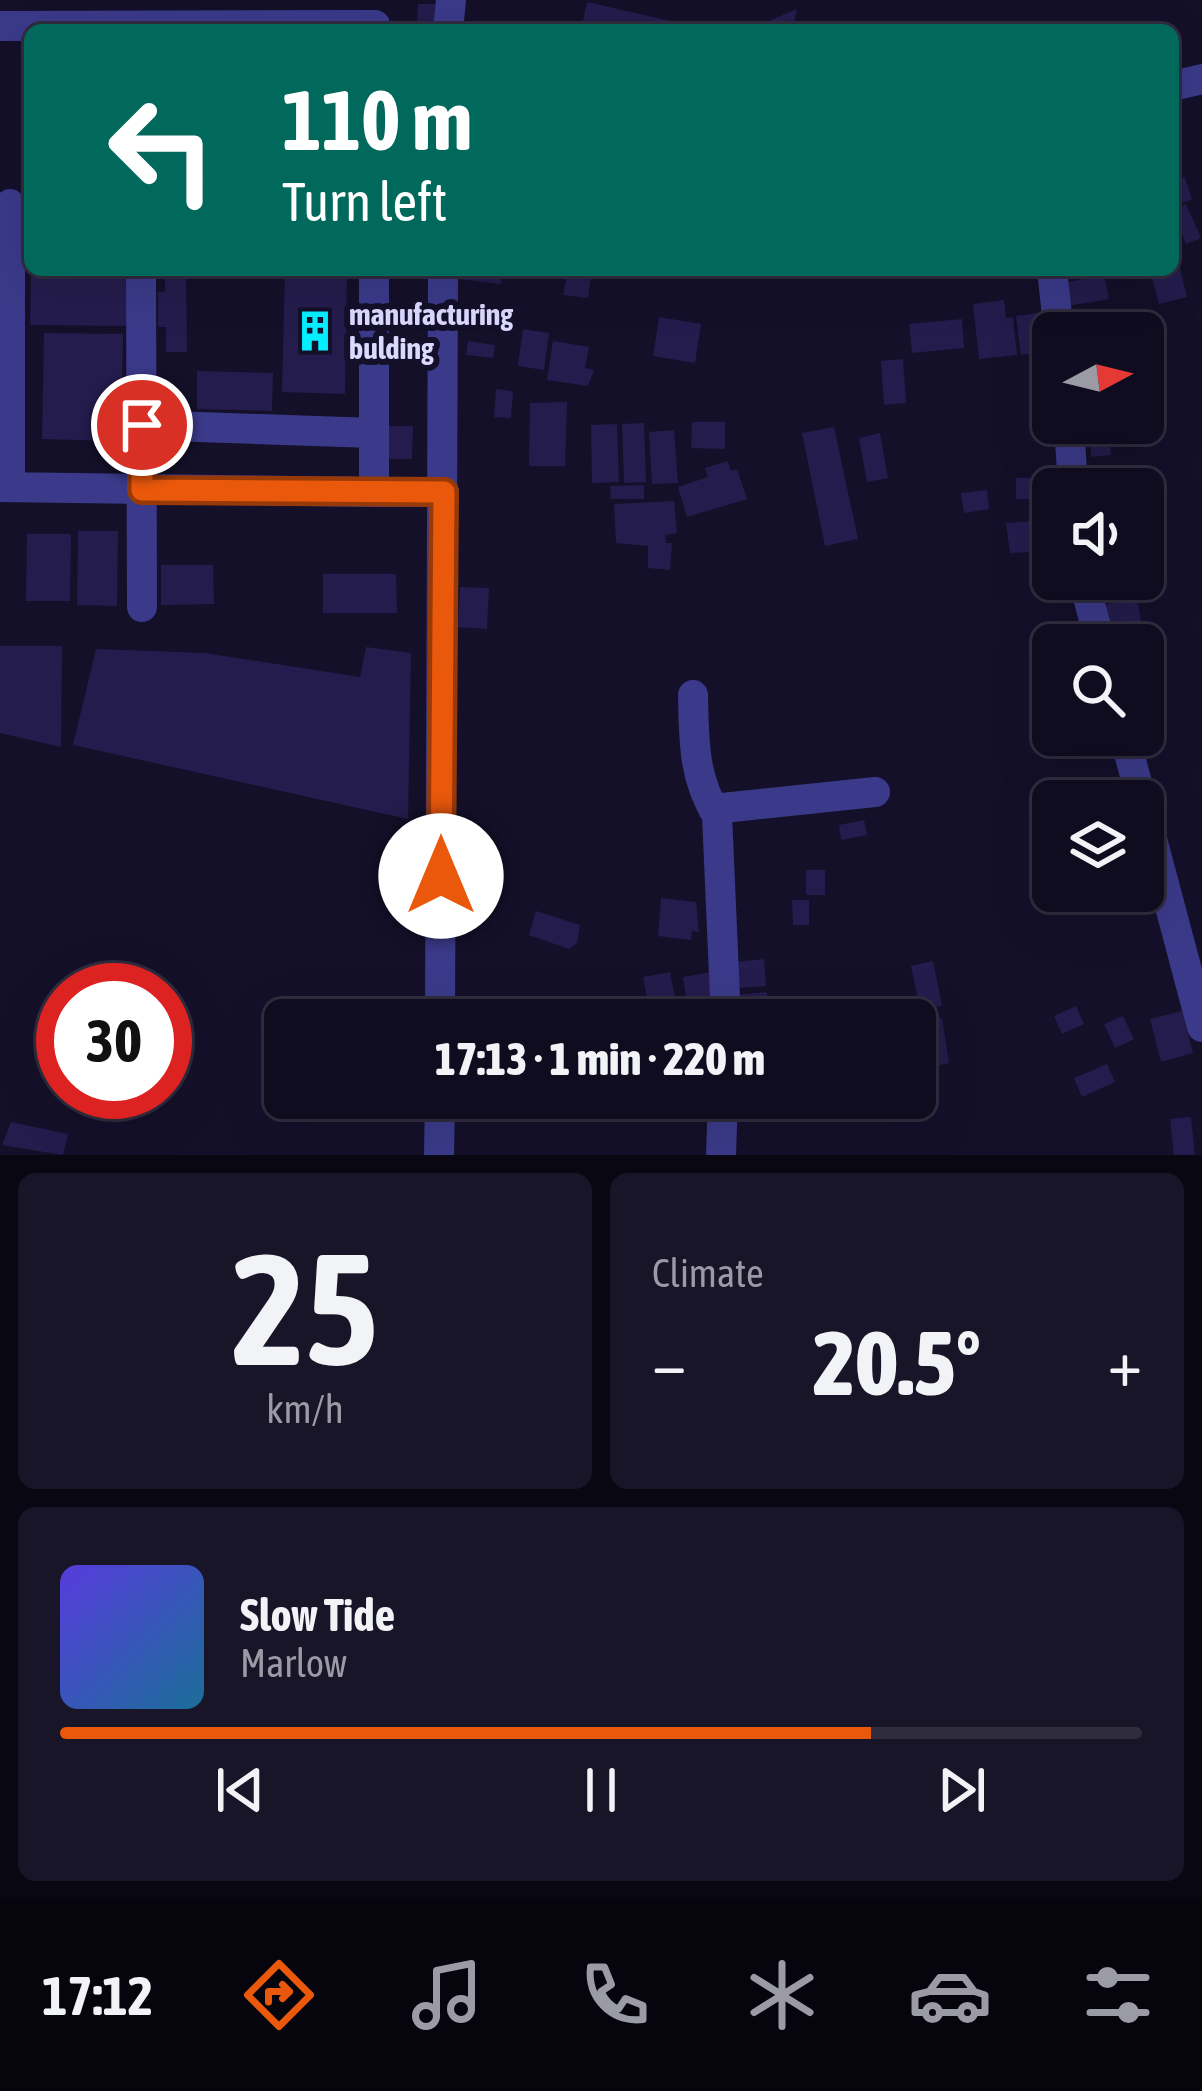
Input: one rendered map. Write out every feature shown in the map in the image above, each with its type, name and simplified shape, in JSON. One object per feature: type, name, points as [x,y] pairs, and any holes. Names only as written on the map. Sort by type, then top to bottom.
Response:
[{"type":"street","points":[[13,17],[105,24]]},
{"type":"street","points":[[298,24],[375,18]]},
{"type":"street","points":[[13,204],[5,487],[444,492]]},
{"type":"street","points":[[141,276],[142,607]]},
{"type":"street","points":[[374,276],[374,492]]},
{"type":"street","points":[[440,999],[443,276]]},
{"type":"street","points":[[1053,276],[1057,312]]},
{"type":"street","points":[[142,425],[373,433]]},
{"type":"street","points":[[693,695],[694,751],[704,794],[713,809],[721,862],[725,999]]},
{"type":"street","points":[[713,809],[875,792]]},
{"type":"street","points":[[1164,883],[1202,1027]]},
{"type":"street","points":[[440,1119],[440,1155]]},
{"type":"street","points":[[721,1155],[722,1119]]},
{"type":"building","points":[[587,2],[683,24],[582,24]]},
{"type":"building","points":[[418,4],[435,4],[434,24],[417,24]]},
{"type":"building","points":[[797,9],[794,24],[769,21]]},
{"type":"building","points":[[1185,177],[1192,200],[1179,203],[1179,179]]},
{"type":"building","points":[[1186,204],[1201,238],[1186,244],[1179,228],[1179,207]]},
{"type":"building","points":[[1179,265],[1187,297],[1159,304],[1152,276],[1179,276]]},
{"type":"building","points":[[31,276],[126,276],[126,326],[30,325]]},
{"type":"building","points":[[165,276],[186,276],[187,352],[166,352],[166,327],[158,327],[158,292],[165,292]]},
{"type":"building","name":"manufacturing bulding","points":[[285,276],[347,276],[345,394],[282,392]]},
{"type":"building","points":[[501,276],[501,284],[458,279]]},
{"type":"building","points":[[567,276],[591,276],[588,298],[563,295]]},
{"type":"building","points":[[1104,276],[1109,299],[1067,306],[1063,283]]},
{"type":"building","points":[[1004,300],[1006,318],[1013,317],[1017,355],[979,359],[973,304]]},
{"type":"building","points":[[1032,314],[1032,354],[1021,355],[1016,316]]},
{"type":"building","points":[[659,317],[701,324],[695,363],[653,356]]},
{"type":"building","points":[[962,319],[964,348],[912,353],[909,324]]},
{"type":"building","points":[[523,329],[549,333],[544,370],[518,366]]},
{"type":"building","points":[[44,333],[123,334],[121,441],[42,439]]},
{"type":"building","points":[[468,341],[495,345],[493,358],[466,355]]},
{"type":"building","points":[[553,341],[589,347],[585,368],[594,370],[588,386],[547,380]]},
{"type":"building","points":[[903,359],[906,403],[884,405],[881,361]]},
{"type":"building","points":[[197,371],[273,373],[272,411],[197,409]]},
{"type":"building","points":[[496,389],[513,391],[511,418],[494,417]]},
{"type":"building","points":[[567,402],[565,466],[529,466],[530,403]]},
{"type":"building","points":[[692,422],[725,422],[725,449],[691,448]]},
{"type":"building","points":[[644,423],[646,482],[624,483],[622,424]]},
{"type":"building","points":[[617,424],[619,482],[592,483],[591,425]]},
{"type":"building","points":[[383,426],[413,426],[412,459],[382,459]]},
{"type":"building","points":[[834,427],[858,539],[825,546],[802,433]]},
{"type":"building","points":[[674,430],[678,483],[652,484],[649,432]]},
{"type":"building","points":[[880,433],[888,478],[867,482],[859,438]]},
{"type":"building","points":[[1090,444],[1110,444],[1111,455],[1091,457]]},
{"type":"building","points":[[728,461],[731,471],[737,469],[747,499],[687,517],[678,487],[708,477],[705,468]]},
{"type":"building","points":[[1016,478],[1032,478],[1032,499],[1016,499]]},
{"type":"building","points":[[644,485],[644,499],[611,499],[610,486]]},
{"type":"building","points":[[987,490],[989,509],[964,513],[961,493]]},
{"type":"building","points":[[674,501],[677,533],[665,535],[666,543],[672,543],[670,570],[648,568],[648,546],[616,543],[614,504]]},
{"type":"building","points":[[1032,521],[1032,552],[1010,553],[1006,523]]},
{"type":"building","points":[[78,531],[118,531],[117,606],[77,605]]},
{"type":"building","points":[[27,534],[71,534],[70,601],[26,601]]},
{"type":"building","points":[[161,565],[213,565],[214,604],[161,605]]},
{"type":"building","points":[[323,574],[396,574],[397,613],[323,613]]},
{"type":"building","points":[[460,587],[489,588],[487,629],[458,627]]},
{"type":"building","points":[[1137,600],[1142,624],[1107,624],[1103,605]]},
{"type":"building","points":[[0,646],[62,646],[61,747],[0,733]]},
{"type":"building","points":[[366,647],[411,653],[408,819],[73,745],[96,649],[205,653],[360,677]]},
{"type":"building","points":[[864,820],[867,835],[841,840],[839,825]]},
{"type":"building","points":[[806,870],[825,870],[825,895],[806,895]]},
{"type":"building","points":[[661,898],[696,902],[699,932],[692,931],[691,940],[658,936]]},
{"type":"building","points":[[792,900],[809,900],[809,925],[793,925]]},
{"type":"building","points":[[536,911],[580,925],[577,943],[569,949],[529,935]]},
{"type":"building","points":[[764,959],[766,986],[737,988],[734,962]]},
{"type":"building","points":[[933,961],[942,1006],[936,1007],[936,999],[918,999],[911,966]]},
{"type":"building","points":[[717,971],[721,999],[686,999],[683,977]]},
{"type":"building","points":[[670,972],[675,999],[647,999],[643,977]]},
{"type":"building","points":[[767,992],[768,999],[733,999],[733,995]]},
{"type":"building","points":[[1076,1006],[1084,1024],[1062,1034],[1054,1016]]},
{"type":"building","points":[[1182,1011],[1193,1053],[1161,1062],[1150,1019]]},
{"type":"building","points":[[1123,1016],[1134,1039],[1115,1048],[1104,1024]]},
{"type":"building","points":[[942,1018],[949,1063],[936,1066],[936,1019]]},
{"type":"building","points":[[1107,1064],[1115,1082],[1082,1097],[1074,1078]]},
{"type":"building","points":[[1191,1117],[1195,1155],[1174,1155],[1170,1119]]},
{"type":"building","points":[[11,1122],[68,1134],[63,1155],[2,1145]]},
{"type":"place","name":"manufacturing bulding","points":[[315,331]]},
{"type":"route","points":[[142,425],[142,490],[444,492],[441,876]]}]
